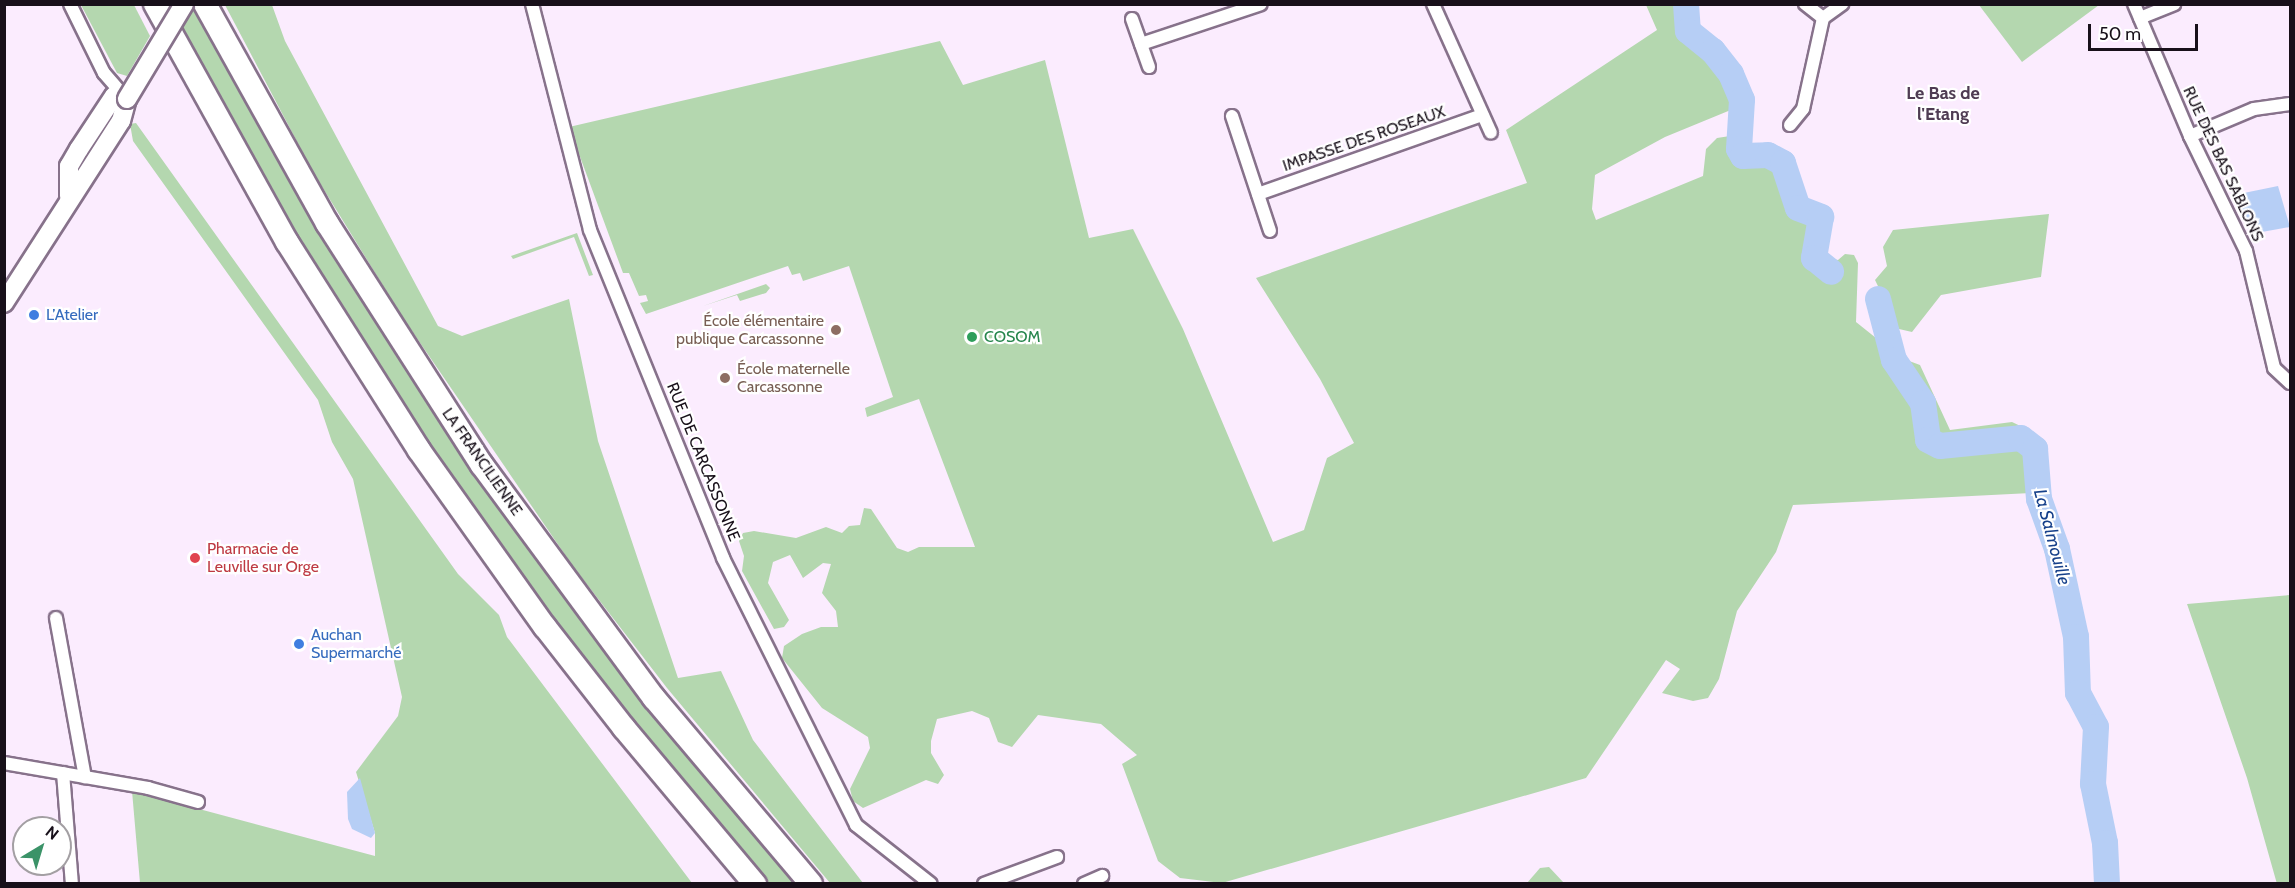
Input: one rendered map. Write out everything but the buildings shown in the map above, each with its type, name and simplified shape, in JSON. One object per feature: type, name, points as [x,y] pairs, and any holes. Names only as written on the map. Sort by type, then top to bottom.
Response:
[{"type":"highway","points":[[155,4],[287,242],[425,458],[580,672],[755,884]]},
{"type":"highway","name":"LA FRANCILIENNE","points":[[205,4],[327,223],[482,465],[654,698],[811,884]]},
{"type":"street","points":[[70,4],[104,73],[127,99]]},
{"type":"street","points":[[4,303],[69,196],[121,120],[127,99],[184,4]]},
{"type":"street","name":"RUE DE CARCASSONNE","points":[[532,4],[590,230],[723,558],[856,825],[931,884]]},
{"type":"street","points":[[1141,44],[1261,4]]},
{"type":"street","points":[[1433,4],[1491,133]]},
{"type":"street","points":[[1805,4],[1823,18]]},
{"type":"street","points":[[1790,125],[1803,109],[1823,18],[1842,4]]},
{"type":"street","name":"RUE DES BAS SABLONS","points":[[2134,4],[2190,136],[2246,251],[2274,368],[2290,383]]},
{"type":"street","points":[[2140,18],[2174,4]]},
{"type":"street","points":[[1132,19],[1149,67]]},
{"type":"street","points":[[2190,136],[2254,109],[2290,104]]},
{"type":"street","name":"IMPASSE DES ROSEAUX","points":[[1258,194],[1482,115]]},
{"type":"street","points":[[1232,116],[1270,231]]},
{"type":"street","points":[[56,618],[85,777]]},
{"type":"street","points":[[4,763],[85,777],[198,802]]},
{"type":"street","points":[[63,773],[72,884]]},
{"type":"street","points":[[984,884],[1057,857]]},
{"type":"street","points":[[1084,884],[1102,876]]},
{"type":"green space","points":[[81,5],[134,5],[150,36],[127,76],[117,73]]},
{"type":"green space","points":[[225,5],[272,5],[285,41],[438,326],[462,336],[569,299],[598,441],[678,678],[721,671],[753,740],[863,883],[830,883],[667,688],[572,565],[401,315],[313,172]]},
{"type":"green space","points":[[1646,5],[1695,5],[1692,27],[1696,37],[1732,59],[1739,69],[1741,86],[1738,107],[1665,137],[1595,175],[1592,209],[1596,220],[1703,176],[1706,149],[1717,138],[1730,136],[1742,140],[1750,157],[1776,147],[1784,152],[1803,207],[1823,221],[1827,258],[1838,260],[1845,254],[1854,255],[1858,263],[1856,322],[1901,358],[1920,365],[1950,430],[2012,422],[2035,433],[2044,450],[2031,493],[1793,505],[1776,552],[1737,611],[1719,679],[1708,698],[1693,701],[1662,693],[1680,669],[1666,660],[1586,778],[1222,883],[1180,878],[1158,861],[1122,764],[1137,755],[1101,724],[1038,715],[1012,747],[998,742],[989,718],[972,711],[937,719],[931,741],[931,753],[944,775],[938,784],[926,780],[863,808],[853,801],[850,789],[870,748],[868,737],[822,708],[782,658],[784,646],[802,634],[821,627],[838,627],[836,611],[822,593],[831,564],[823,563],[803,578],[790,555],[773,562],[768,583],[789,620],[784,627],[774,629],[742,571],[744,556],[739,541],[743,533],[754,531],[796,538],[826,527],[842,533],[849,526],[860,525],[864,508],[871,509],[897,548],[908,552],[919,547],[975,547],[919,399],[867,417],[865,408],[893,397],[849,266],[803,281],[800,273],[792,275],[788,266],[646,314],[640,303],[648,301],[646,295],[639,296],[629,273],[623,273],[569,127],[940,41],[963,85],[1045,60],[1089,238],[1133,229],[1183,329],[1273,542],[1304,530],[1327,458],[1354,443],[1320,379],[1256,278],[1527,183],[1506,130],[1657,30]]},
{"type":"green space","points":[[1979,5],[2099,5],[2022,62]]},
{"type":"green space","points":[[195,6],[299,196],[456,446],[649,706],[799,883],[767,883],[637,731],[459,491],[307,257],[179,32]]},
{"type":"green space","points":[[136,123],[458,574],[499,615],[507,637],[692,883],[140,883],[132,791],[375,856],[375,833],[356,772],[398,716],[402,697],[353,479],[332,442],[318,400],[133,141],[130,124]]},
{"type":"green space","points":[[2049,214],[2041,277],[1941,295],[1912,332],[1899,329],[1875,280],[1887,266],[1883,247],[1893,230]]},
{"type":"green space","points":[[577,233],[593,275],[589,276],[574,237],[513,259],[511,256]]},
{"type":"green space","points":[[766,284],[770,288],[766,293],[740,301],[737,295],[703,306]]},
{"type":"green space","points":[[2290,595],[2290,883],[2277,884],[2247,778],[2187,604]]},
{"type":"green space","points":[[1549,867],[1564,883],[1527,883],[1540,868]]},
{"type":"water","points":[[2278,186],[2290,227],[2251,234],[2234,195]]},
{"type":"water","points":[[360,778],[375,833],[371,838],[352,829],[348,819],[347,792]]},
{"type":"waterway","name":"La Salmouille","points":[[1686,4],[1688,31],[1713,51],[1731,74],[1742,100],[1739,149],[1743,156],[1768,155],[1783,163],[1798,208],[1821,217],[1814,258],[1831,272]]},
{"type":"waterway","name":"La Salmouille","points":[[1878,299],[1894,360],[1923,403],[1928,440],[1940,446],[2021,438],[2035,449],[2039,499],[2057,549],[2076,637],[2078,693],[2096,727],[2093,784],[2105,843],[2107,884]]},
{"type":"place","name":"L’Atelier","points":[[34,315]]},
{"type":"place","name":"École élémentaire publique Carcassonne","points":[[836,330]]},
{"type":"place","name":"COSOM","points":[[972,337]]},
{"type":"place","name":"École maternelle Carcassonne","points":[[725,378]]},
{"type":"place","name":"Pharmacie de Leuville sur Orge","points":[[195,558]]},
{"type":"place","name":"Auchan Supermarché","points":[[299,644]]},
{"type":"district","name":"Le Bas de l'Etang","points":[[1943,104]]}]
